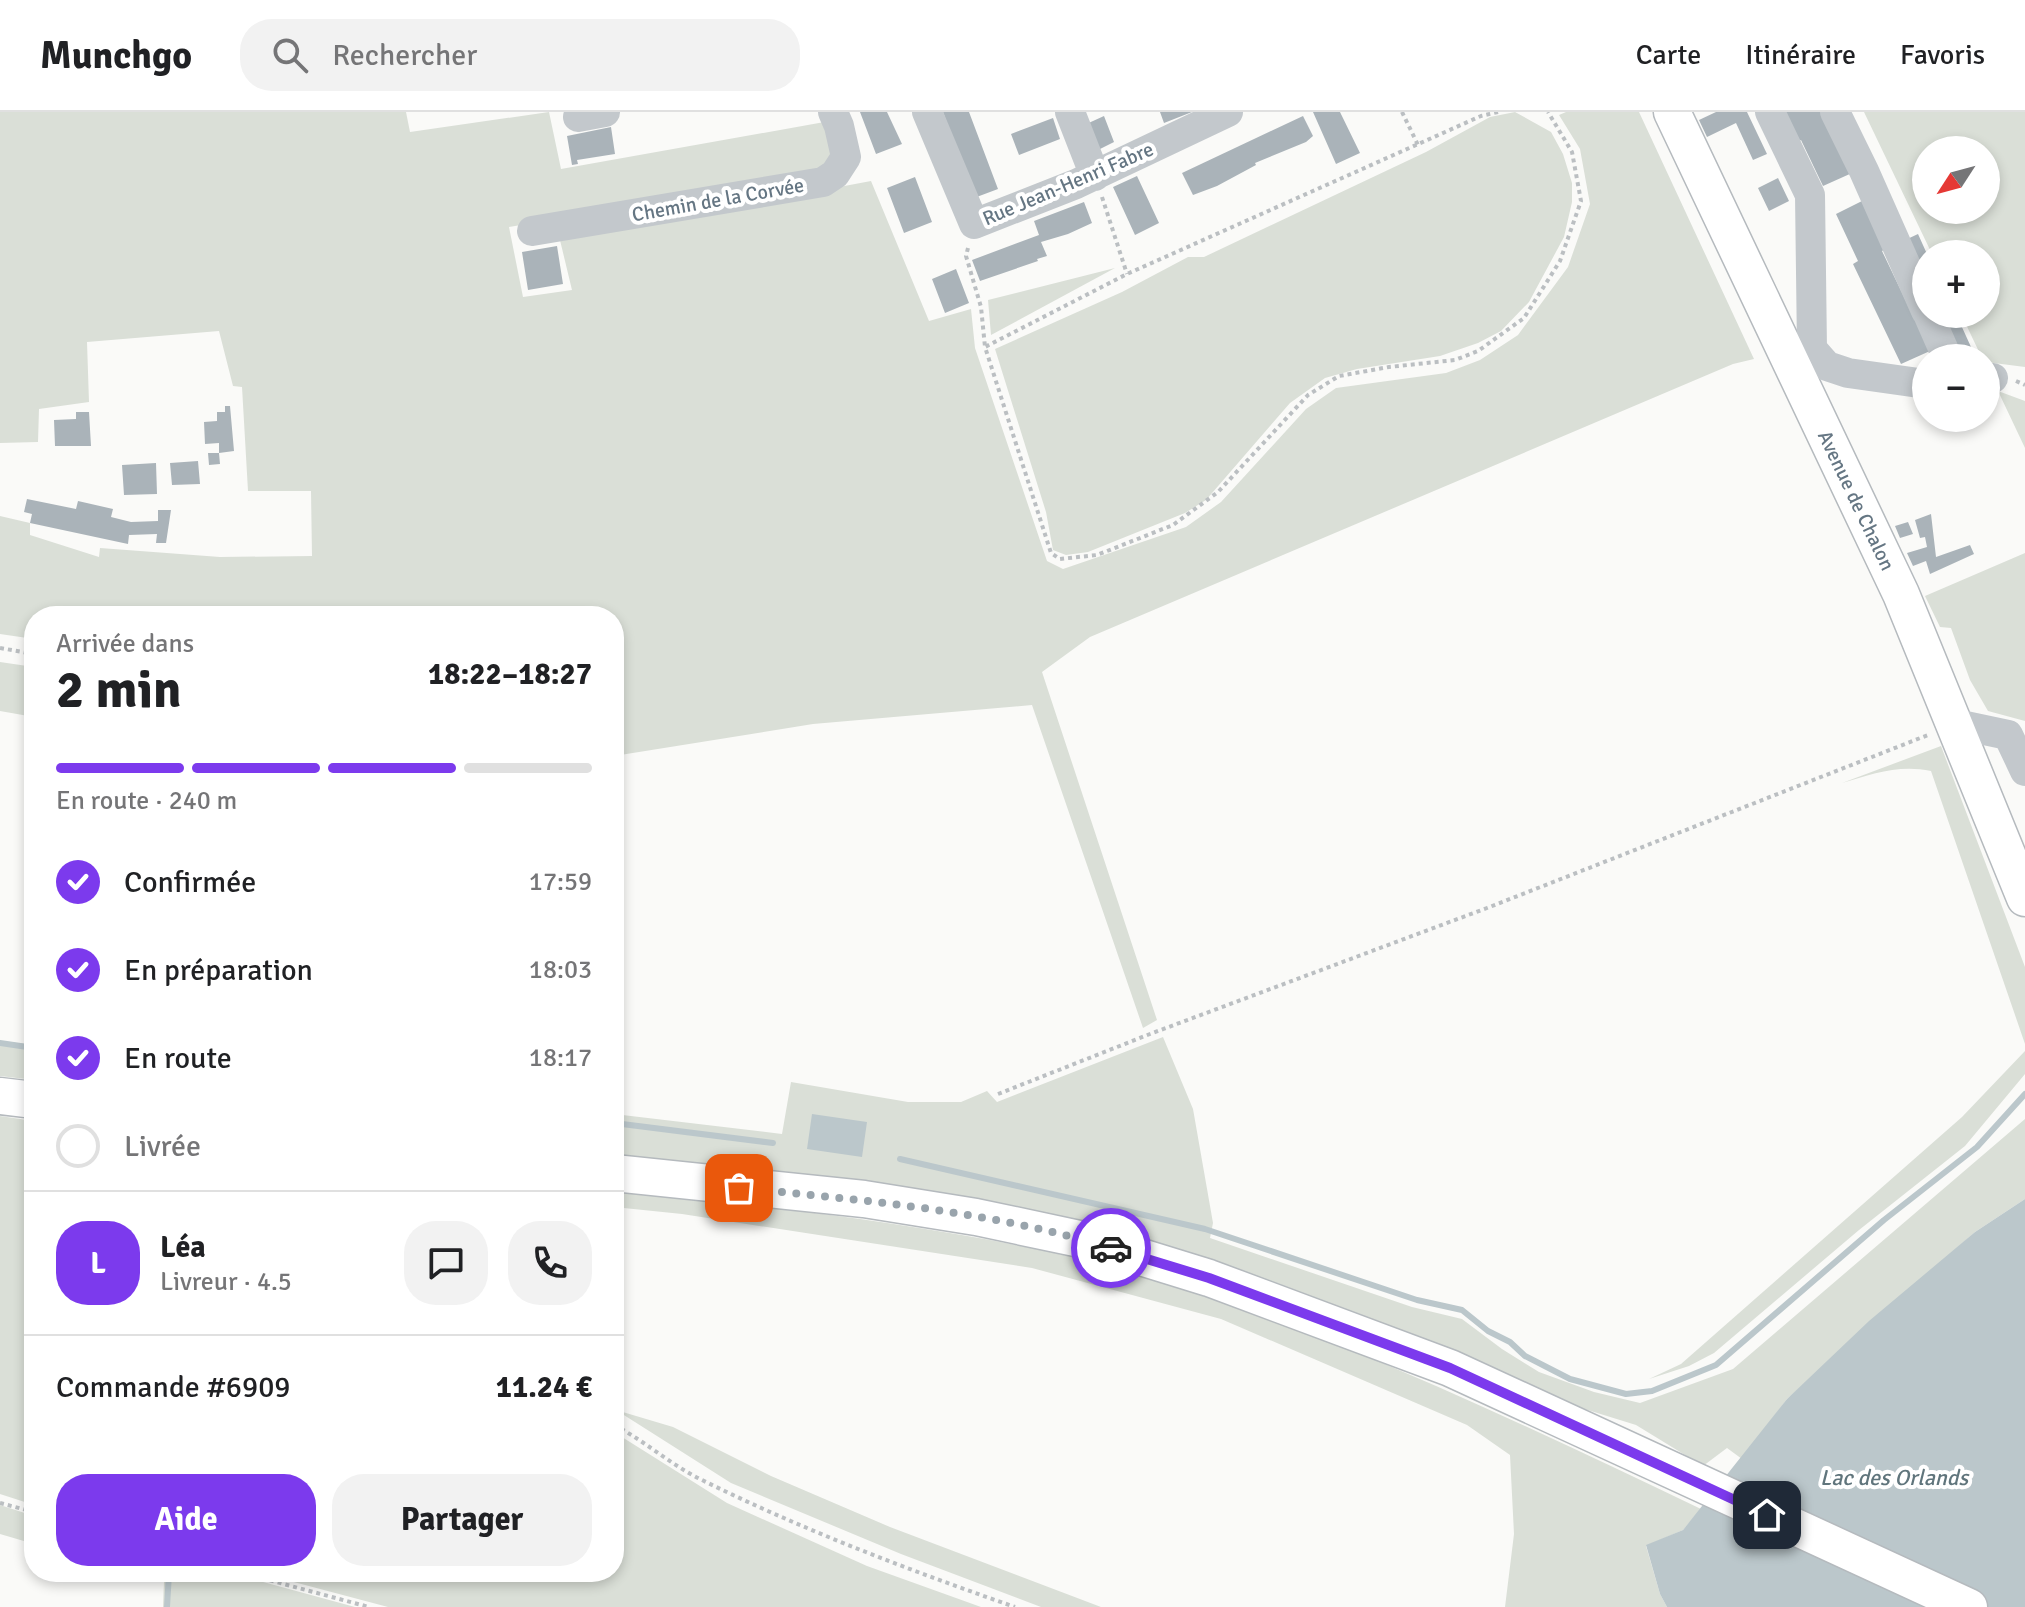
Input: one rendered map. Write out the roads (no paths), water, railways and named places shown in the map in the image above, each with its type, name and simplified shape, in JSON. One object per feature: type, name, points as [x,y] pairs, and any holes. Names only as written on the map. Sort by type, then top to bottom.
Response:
[{"type":"main road","name":"Avenue de Chalon","points":[[1672,112],[1801,355],[1956,724],[2025,898]]},
{"type":"main road","points":[[0,1096],[24,1099]]},
{"type":"main road","points":[[624,1174],[864,1199],[976,1217],[1089,1241],[1209,1278],[1450,1368],[1969,1607]]},
{"type":"street","name":"Chemin de la Corvée","points":[[532,231],[823,182],[835,174],[846,157],[833,112]]},
{"type":"street","name":"Rue Jean-Henri Fabre","points":[[927,112],[974,224],[1095,176],[1228,112]]},
{"type":"street","points":[[1070,112],[1095,176]]},
{"type":"street","points":[[1770,112],[1810,195],[1801,355],[1848,373],[1912,382]]},
{"type":"street","points":[[1835,112],[1912,278]]},
{"type":"street","points":[[1956,724],[2008,735],[2025,771]]},
{"type":"water","points":[[812,1114],[867,1122],[862,1157],[807,1149]]},
{"type":"water","name":"Lac des Orlands","points":[[2025,1199],[2025,1607],[1667,1607],[1660,1594],[1646,1545],[1683,1530],[1787,1399],[1869,1321],[1975,1232]]},
{"type":"waterway","points":[[0,1043],[24,1047]]},
{"type":"waterway","points":[[900,1159],[1205,1229],[1417,1300],[1462,1310],[1488,1331],[1510,1342],[1525,1356],[1570,1379],[1626,1394],[1652,1391],[1716,1365],[1884,1220],[1977,1147],[2025,1094]]},
{"type":"waterway","points":[[624,1124],[773,1143]]},
{"type":"waterway","points":[[167,1607],[168,1582]]}]
